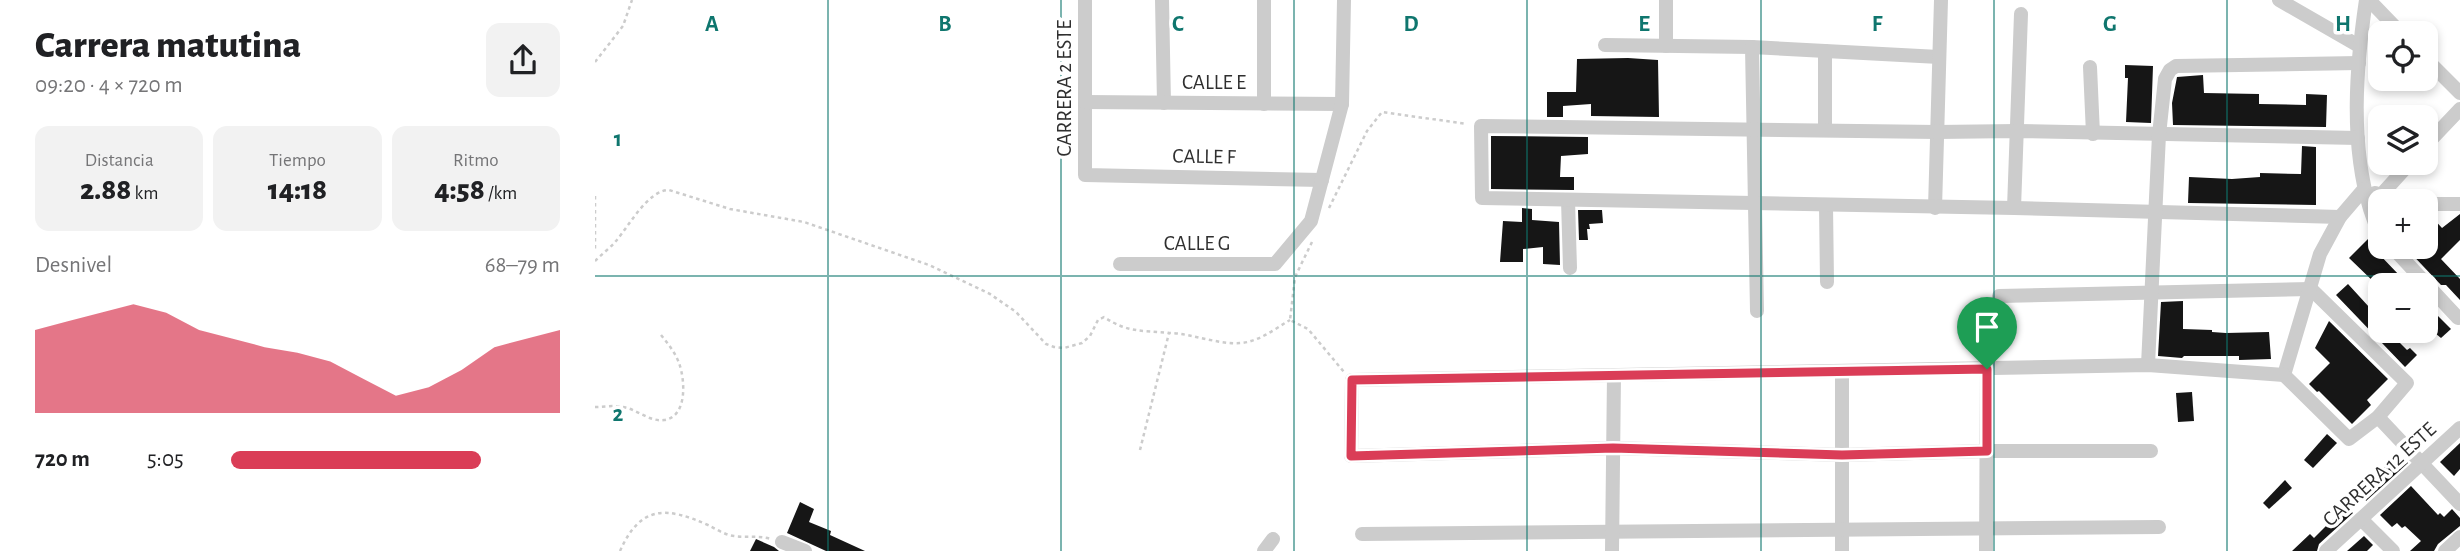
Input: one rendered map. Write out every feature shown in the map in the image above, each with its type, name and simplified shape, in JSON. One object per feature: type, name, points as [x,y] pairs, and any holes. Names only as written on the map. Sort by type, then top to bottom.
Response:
[{"type":"street","name":"CARRERA 2 ESTE","points":[[1085,0],[1085,175]]},
{"type":"street","points":[[1162,0],[1164,103]]},
{"type":"street","points":[[1264,0],[1264,104]]},
{"type":"street","points":[[1322,180],[1342,104],[1344,0]]},
{"type":"street","points":[[1666,0],[1666,46]]},
{"type":"street","points":[[1935,208],[1941,0]]},
{"type":"street","points":[[2279,0],[2359,46]]},
{"type":"street","points":[[2367,0],[2359,46],[2358,138],[2364,189],[2368,200]]},
{"type":"street","points":[[2367,0],[2389,21]]},
{"type":"street","points":[[2014,208],[2021,14]]},
{"type":"street","points":[[1605,45],[1752,47],[1939,57]]},
{"type":"street","points":[[1752,47],[1756,311]]},
{"type":"street","points":[[1825,51],[1825,131]]},
{"type":"street","points":[[2148,365],[2159,135],[2165,79],[2170,70],[2176,66],[2359,62]]},
{"type":"street","points":[[2090,67],[2092,134]]},
{"type":"street","points":[[2438,71],[2460,93]]},
{"type":"street","name":"CALLE E","points":[[1085,103],[1342,104]]},
{"type":"street","points":[[2438,132],[2460,109]]},
{"type":"street","points":[[2340,217],[1482,198],[1481,126],[2017,131],[2358,138]]},
{"type":"street","name":"CALLE F","points":[[1085,175],[1322,180]]},
{"type":"street","points":[[2386,189],[2399,175]]},
{"type":"street","name":"CALLE G","points":[[1120,264],[1275,264],[1311,221],[1322,180]]},
{"type":"street","points":[[2364,189],[2368,190]]},
{"type":"street","points":[[2284,375],[2320,254],[2340,217],[2364,189]]},
{"type":"street","points":[[1569,200],[1570,268]]},
{"type":"street","points":[[2438,204],[2460,204]]},
{"type":"street","points":[[1826,205],[1826,282]]},
{"type":"street","points":[[2403,259],[2458,318]]},
{"type":"street","points":[[1999,296],[2311,289],[2407,383],[2378,417],[2349,439],[2284,375],[2148,365],[1352,380],[1351,456],[1613,448],[1842,455],[1987,451],[2151,451]]},
{"type":"street","points":[[1986,551],[1987,369]]},
{"type":"street","points":[[1842,371],[1842,551]]},
{"type":"street","points":[[1612,551],[1614,375]]},
{"type":"street","points":[[2378,417],[2460,504]]},
{"type":"street","name":"CARRERA 12 ESTE","points":[[2326,551],[2460,428]]},
{"type":"street","points":[[2361,519],[2393,551]]},
{"type":"street","points":[[1363,534],[2159,527]]},
{"type":"street","points":[[2445,551],[2460,537]]},
{"type":"street","points":[[782,542],[805,551]]},
{"type":"path","points":[[595,62],[623,26],[632,0]]},
{"type":"path","points":[[1325,216],[1367,131],[1382,112],[1481,126]]},
{"type":"path","points":[[595,261],[616,241],[652,197],[662,190],[669,190],[730,209],[804,222],[940,270],[990,294],[1016,312],[1046,344],[1054,347],[1064,348],[1082,343],[1090,336],[1098,320],[1104,317],[1115,325],[1130,330],[1183,333],[1221,342],[1250,342],[1290,320]]},
{"type":"path","points":[[595,196],[595,250]]},
{"type":"path","points":[[1290,320],[1295,277],[1313,241]]},
{"type":"path","points":[[1290,320],[1308,329],[1352,380]]},
{"type":"path","points":[[1140,450],[1169,333]]},
{"type":"path","points":[[595,407],[623,407],[661,421],[670,418],[678,410],[683,390],[680,364],[671,346],[661,335]]},
{"type":"path","points":[[620,551],[639,521],[656,512],[681,514],[732,536],[762,536],[782,542]]},
{"type":"building","points":[[1577,59],[1658,60],[1659,117],[1591,116],[1591,104],[1563,106],[1563,117],[1547,117],[1547,92],[1576,92]]},
{"type":"building","points":[[2125,65],[2153,66],[2151,123],[2126,122],[2128,78],[2125,78]]},
{"type":"building","points":[[2203,75],[2204,93],[2259,94],[2259,104],[2306,105],[2306,94],[2327,95],[2326,127],[2173,125],[2172,103],[2177,77]]},
{"type":"building","points":[[1491,136],[1588,137],[1588,154],[1561,156],[1560,177],[1574,177],[1574,190],[1491,189]]},
{"type":"building","points":[[2302,146],[2316,147],[2316,205],[2188,203],[2189,177],[2232,179],[2260,177],[2260,173],[2301,174]]},
{"type":"building","points":[[1522,208],[1532,209],[1532,220],[1559,222],[1560,265],[1543,264],[1543,247],[1523,249],[1523,262],[1500,262],[1503,221],[1522,222]]},
{"type":"building","points":[[1578,210],[1602,210],[1603,223],[1589,224],[1588,240],[1579,240]]},
{"type":"building","points":[[2460,214],[2460,240],[2441,259],[2460,279],[2460,300],[2446,285],[2438,282],[2438,273],[2430,273],[2416,259],[2438,259],[2438,224],[2442,228]]},
{"type":"building","points":[[2368,239],[2368,259],[2384,259],[2397,273],[2368,273],[2368,276],[2349,258]]},
{"type":"building","points":[[2348,284],[2368,306],[2368,328],[2336,295]]},
{"type":"building","points":[[2183,301],[2183,329],[2226,333],[2269,332],[2271,359],[2239,360],[2239,356],[2158,356],[2161,302]]},
{"type":"building","points":[[2438,316],[2451,329],[2441,338],[2438,336]]},
{"type":"building","points":[[2329,321],[2388,379],[2367,400],[2371,405],[2352,424],[2309,384],[2330,363],[2315,348]]},
{"type":"building","points":[[2382,343],[2400,343],[2417,355],[2405,367]]},
{"type":"building","points":[[2192,392],[2194,421],[2178,422],[2176,393]]},
{"type":"building","points":[[2327,434],[2337,443],[2313,468],[2304,460]]},
{"type":"building","points":[[2460,443],[2460,469],[2454,476],[2440,462]]},
{"type":"building","points":[[2398,453],[2408,463],[2366,501],[2363,497],[2373,488],[2369,483]]},
{"type":"building","points":[[2285,480],[2292,488],[2269,509],[2263,503]]},
{"type":"building","points":[[2411,486],[2438,515],[2440,513],[2444,517],[2452,509],[2460,518],[2460,526],[2438,544],[2434,551],[2410,551],[2421,541],[2405,526],[2402,528],[2397,523],[2392,527],[2380,515]]},
{"type":"building","points":[[800,502],[814,509],[809,522],[831,531],[830,535],[865,551],[826,551],[787,533]]},
{"type":"building","points":[[2346,506],[2353,513],[2319,544],[2317,551],[2292,551],[2310,534],[2314,538]]},
{"type":"building","points":[[2364,536],[2373,545],[2367,551],[2347,551]]},
{"type":"building","points":[[756,539],[774,547],[779,551],[750,551]]},
{"type":"route","points":[[1987,369],[1987,451],[1842,455],[1613,448],[1351,456],[1352,380],[1987,369]]}]
